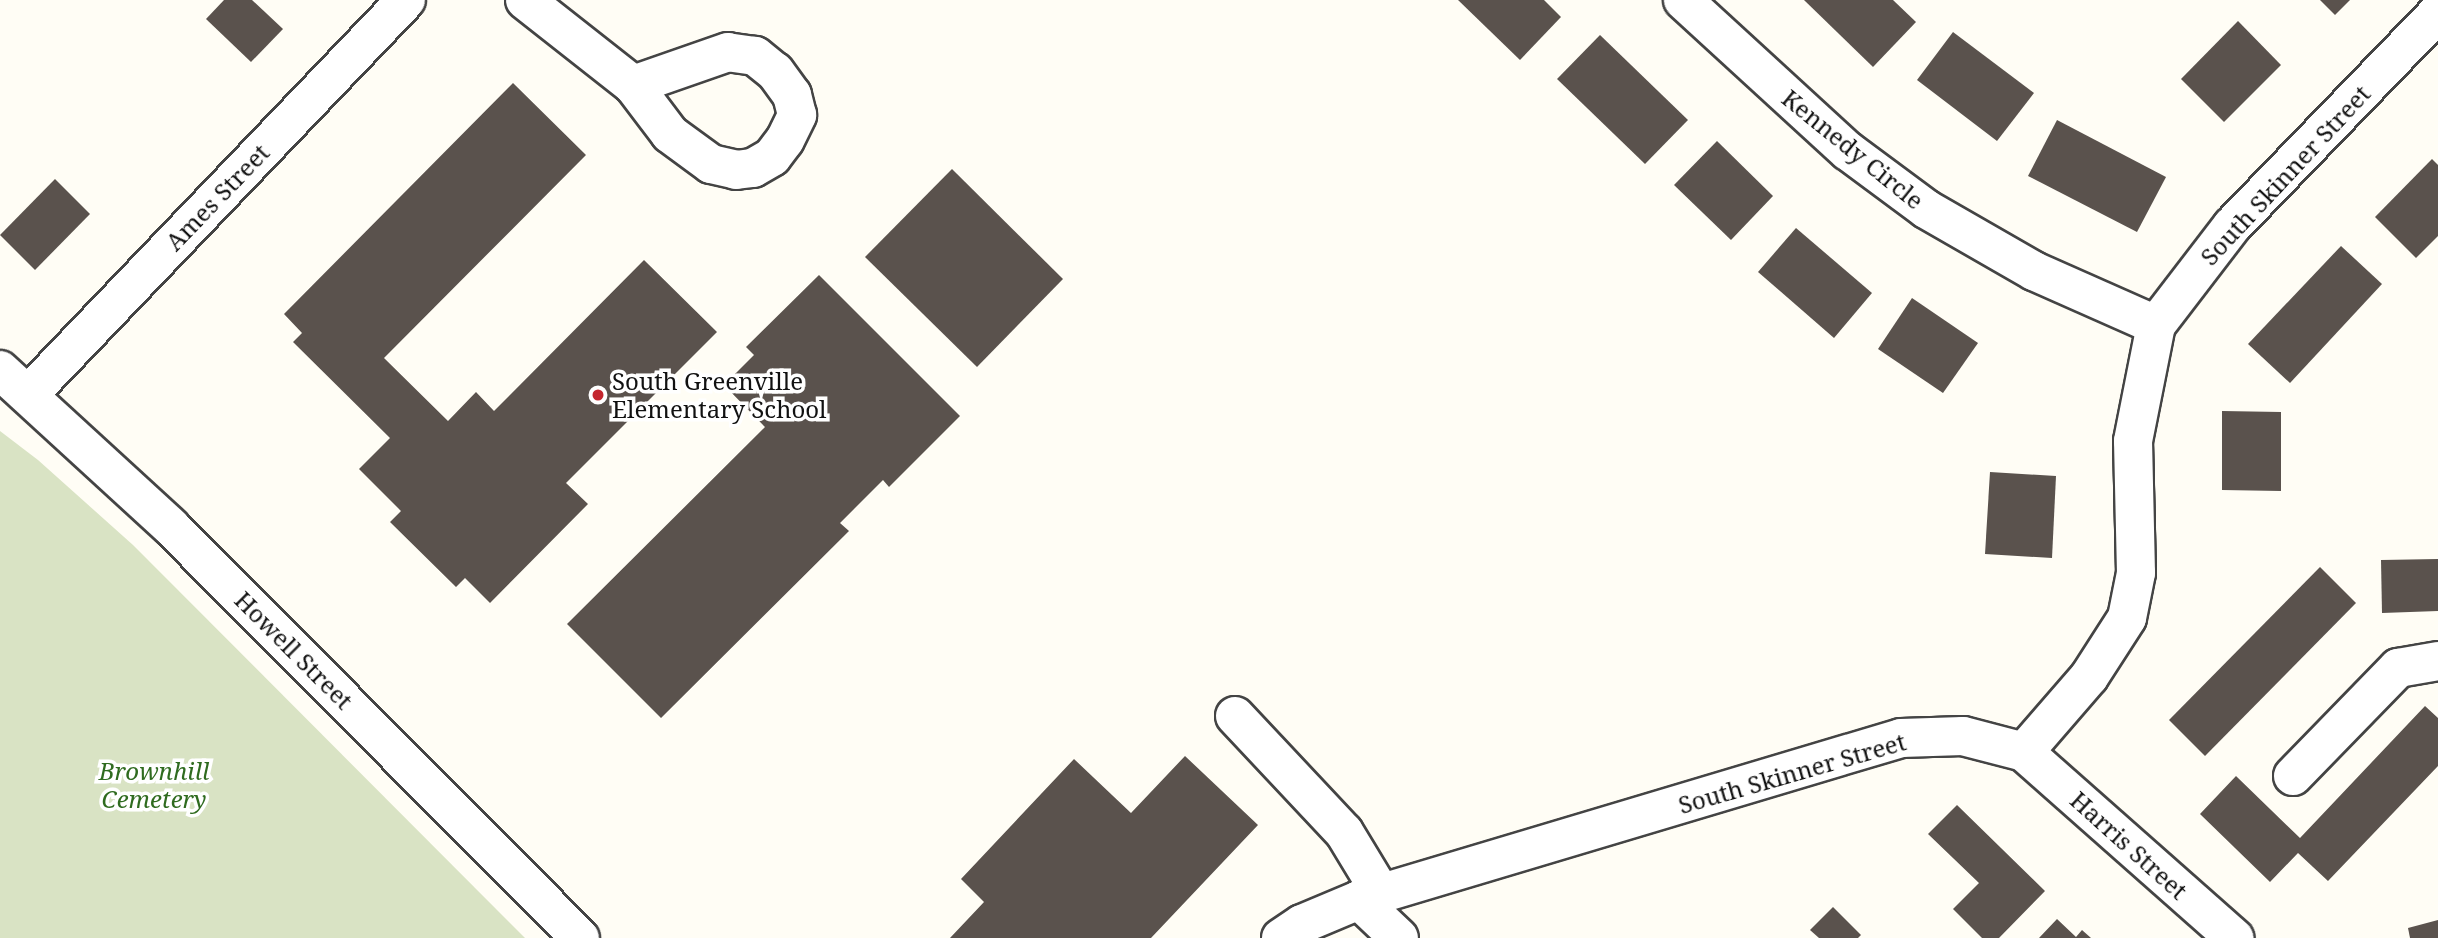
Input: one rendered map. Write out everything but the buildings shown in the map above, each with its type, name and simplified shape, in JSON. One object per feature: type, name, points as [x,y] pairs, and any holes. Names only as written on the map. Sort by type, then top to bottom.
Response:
[{"type":"street","points":[[525,0],[633,85]]},
{"type":"street","name":"Kennedy Circle","points":[[1683,0],[1848,151],[1926,209],[2034,271],[2156,326]]},
{"type":"street","name":"Ames Street","points":[[29,394],[404,1]]},
{"type":"street","name":"South Skinner Street","points":[[1281,938],[1302,924],[1370,897],[1901,738],[1963,736],[2024,752],[2089,677],[2127,618],[2136,573],[2133,441],[2156,326],[2232,226],[2438,13]]},
{"type":"street","name":"Howell Street","points":[[0,370],[170,526],[580,938]]},
{"type":"street","points":[[2293,776],[2398,668],[2438,661]]},
{"type":"street","points":[[1235,716],[1344,832],[1370,897],[1399,938]]},
{"type":"street","name":"Harris Street","points":[[2024,752],[2234,938]]},
{"type":"green space","name":"Brownhill Cemetery","points":[[0,431],[38,460],[133,545],[525,938],[0,938]]},
{"type":"place","name":"South Greenville Elementary School","points":[[598,395]]}]
